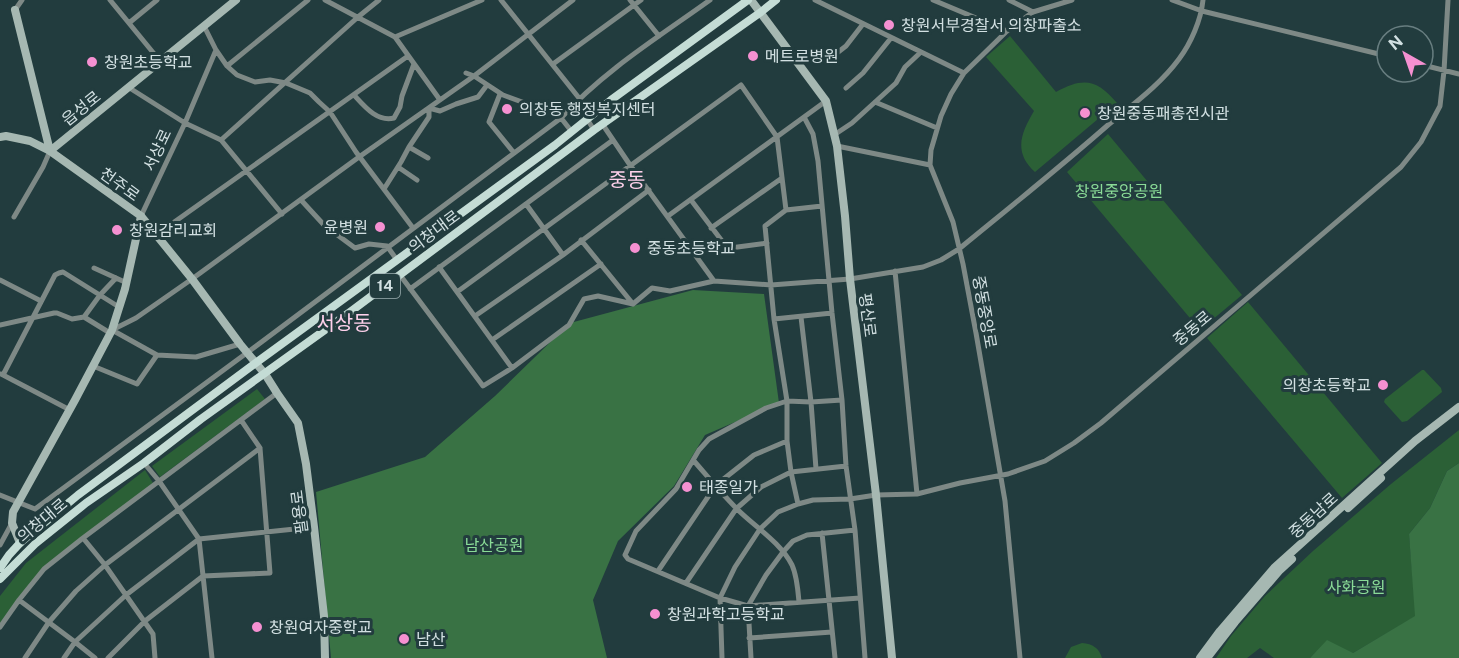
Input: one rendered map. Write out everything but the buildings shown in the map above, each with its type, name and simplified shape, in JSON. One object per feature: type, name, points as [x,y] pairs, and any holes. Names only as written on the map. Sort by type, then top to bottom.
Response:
[{"type":"main road","name":"읍성로","points":[[50,151],[236,0]]},
{"type":"main road","name":"평산로","points":[[749,0],[761,12],[826,101],[837,146],[892,658]]},
{"type":"main road","name":"의창대로","points":[[0,568],[20,543],[95,483],[749,0]]},
{"type":"main road","name":"의창대로","points":[[0,579],[35,544],[87,503],[266,374],[594,130],[776,0]]},
{"type":"main road","points":[[15,10],[50,151]]},
{"type":"main road","name":"천주로","points":[[0,137],[30,141],[50,151],[141,216],[266,374]]},
{"type":"main road","name":"서상로","points":[[12,523],[13,512],[111,332],[127,283],[141,216]]},
{"type":"main road","name":"팔용로","points":[[266,374],[298,423],[314,527],[324,616],[325,658]]},
{"type":"main road","name":"중동남로","points":[[1200,658],[1274,568],[1415,441],[1459,407]]},
{"type":"main road","name":"중동남로","points":[[1208,658],[1226,633],[1280,570],[1421,443],[1459,413]]},
{"type":"main road","points":[[12,523],[20,543]]},
{"type":"street","points":[[15,10],[22,0]]},
{"type":"street","points":[[110,0],[160,61]]},
{"type":"street","points":[[129,23],[157,0]]},
{"type":"street","points":[[227,66],[308,0]]},
{"type":"street","points":[[325,0],[395,37],[440,100]]},
{"type":"street","points":[[221,140],[379,0]]},
{"type":"street","points":[[395,37],[482,0]]},
{"type":"street","points":[[111,332],[192,279],[474,76],[573,0]]},
{"type":"street","points":[[553,64],[632,3],[641,0]]},
{"type":"street","points":[[0,489],[1,495],[35,509],[561,118],[579,98],[710,0]]},
{"type":"street","points":[[815,0],[964,73]]},
{"type":"street","points":[[933,0],[1007,31]]},
{"type":"street","points":[[1009,0],[1033,12]]},
{"type":"street","points":[[837,146],[930,165],[931,150],[937,128],[951,94],[964,73],[1007,31],[1033,12],[1072,0]]},
{"type":"street","points":[[1172,0],[1202,11],[1375,53]]},
{"type":"street","points":[[633,304],[652,288],[670,291],[714,281],[771,285],[850,279],[923,267],[941,260],[959,249],[1060,167],[1163,78],[1180,58],[1193,34],[1202,11],[1203,0]]},
{"type":"street","name":"중동로","points":[[720,598],[735,567],[760,529],[778,512],[813,500],[917,494],[1000,476],[1045,461],[1101,423],[1401,167],[1421,142],[1440,106],[1448,0]]},
{"type":"street","points":[[505,1],[579,98],[594,130]]},
{"type":"street","points":[[632,3],[659,36]]},
{"type":"street","points":[[828,60],[846,46],[863,24]]},
{"type":"street","points":[[204,26],[216,50],[227,66],[237,75],[255,82],[270,80],[286,83],[310,93],[330,112],[359,157],[413,228]]},
{"type":"street","points":[[846,88],[863,73],[891,38]]},
{"type":"street","name":"서상로","points":[[141,216],[185,123],[216,50]]},
{"type":"street","points":[[834,135],[852,123],[896,83],[905,67],[921,52]]},
{"type":"street","points":[[156,236],[408,56]]},
{"type":"street","points":[[354,95],[370,112],[389,120],[394,118],[400,107],[414,64]]},
{"type":"street","points":[[1435,68],[1459,74]]},
{"type":"street","points":[[466,73],[500,94],[555,114],[573,132]]},
{"type":"street","points":[[429,108],[440,111],[478,97],[487,85]]},
{"type":"street","points":[[457,292],[741,85],[777,137],[786,210]]},
{"type":"street","points":[[128,87],[185,123],[221,140],[282,214]]},
{"type":"street","points":[[500,94],[489,122],[514,153]]},
{"type":"street","points":[[668,216],[826,101]]},
{"type":"street","points":[[875,102],[937,128]]},
{"type":"street","points":[[384,189],[429,117],[429,108]]},
{"type":"street","points":[[804,117],[813,134],[818,161],[842,400],[846,466],[855,530],[865,658]]},
{"type":"street","points":[[603,124],[714,281]]},
{"type":"street","points":[[410,289],[613,140]]},
{"type":"street","points":[[409,147],[428,158]]},
{"type":"street","points":[[14,217],[50,151]]},
{"type":"street","name":"중동중앙로","points":[[930,165],[952,222],[978,345],[1005,501],[1020,658]]},
{"type":"street","points":[[398,167],[417,180]]},
{"type":"street","points":[[711,228],[782,178]]},
{"type":"street","points":[[475,316],[563,255],[649,190]]},
{"type":"street","points":[[301,200],[324,225],[355,248],[369,244],[387,246],[397,260]]},
{"type":"street","points":[[691,200],[722,242],[730,248],[767,243]]},
{"type":"street","points":[[526,204],[563,255]]},
{"type":"street","points":[[798,504],[787,441],[787,401],[774,320],[765,226],[786,210],[822,206]]},
{"type":"street","points":[[581,240],[633,304]]},
{"type":"street","points":[[492,340],[601,264]]},
{"type":"street","points":[[94,267],[127,283]]},
{"type":"street","points":[[439,267],[512,368]]},
{"type":"street","points":[[895,271],[917,494]]},
{"type":"street","points":[[70,410],[1,374],[58,273],[63,272],[119,307]]},
{"type":"street","points":[[400,275],[483,386],[512,368],[569,326],[584,299],[598,296],[633,304]]},
{"type":"street","points":[[84,317],[116,278]]},
{"type":"street","points":[[0,280],[41,301]]},
{"type":"street","points":[[0,325],[57,313],[72,319],[84,317],[157,355],[196,357],[240,344]]},
{"type":"street","points":[[774,320],[832,313]]},
{"type":"street","points":[[801,316],[816,469]]},
{"type":"street","points":[[93,366],[137,384],[157,355]]},
{"type":"street","points":[[0,627],[44,569],[277,393]]},
{"type":"street","points":[[842,400],[787,401],[766,408],[709,439],[699,450],[676,489],[636,531],[624,555],[628,559],[720,598],[748,606],[860,598]]},
{"type":"street","points":[[108,658],[145,621],[203,576],[270,573],[260,448],[241,420]]},
{"type":"street","points":[[658,571],[716,485],[754,455],[787,441]]},
{"type":"street","points":[[25,658],[49,622],[76,591],[105,565],[260,448]]},
{"type":"street","points":[[694,461],[736,509],[783,552],[793,567],[799,602]]},
{"type":"street","points":[[144,463],[199,539],[212,658]]},
{"type":"street","points":[[686,583],[736,509],[761,488],[791,472],[846,466]]},
{"type":"street","points":[[0,545],[12,523]]},
{"type":"street","points":[[64,658],[75,642],[126,595],[199,539],[314,527]]},
{"type":"street","points":[[751,658],[748,606],[783,552],[793,541],[807,535],[855,530]]},
{"type":"street","points":[[822,533],[835,658]]},
{"type":"street","points":[[83,538],[105,565],[153,634],[155,658]]},
{"type":"street","points":[[720,598],[722,658]]},
{"type":"street","points":[[19,600],[94,658]]},
{"type":"street","points":[[749,638],[832,632]]},
{"type":"green space","points":[[1010,36],[1056,92],[1074,84],[1089,83],[1103,89],[1117,103],[1035,172],[1024,157],[1021,142],[1034,111],[986,57]]},
{"type":"green space","name":"창원중앙공원","points":[[1108,134],[1242,295],[1200,330],[1067,172]]},
{"type":"green space","name":"남산공원","points":[[693,290],[764,294],[779,403],[705,435],[674,486],[618,541],[593,600],[607,658],[331,658],[316,492],[425,457],[495,396],[570,323]]},
{"type":"green space","points":[[1248,302],[1382,463],[1342,498],[1207,338]]},
{"type":"green space","points":[[1422,370],[1441,388],[1442,392],[1407,421],[1402,422],[1384,402],[1385,399]]},
{"type":"green space","points":[[257,389],[265,399],[160,477],[152,466]]},
{"type":"green space","name":"사화공원","points":[[1459,430],[1459,463],[1447,471],[1430,508],[1409,534],[1416,616],[1353,653],[1316,652],[1310,658],[1274,658],[1260,648],[1247,658],[1216,658],[1231,636],[1265,596],[1391,484]]},
{"type":"green space","points":[[1459,463],[1459,658],[1310,658],[1327,640],[1353,653],[1415,616],[1409,534],[1430,508],[1447,471]]},
{"type":"green space","points":[[145,470],[153,483],[44,567],[0,624],[0,596],[26,563]]},
{"type":"green space","points":[[1082,643],[1095,647],[1102,658],[1065,658],[1071,647]]},
{"type":"place","name":"창원서부경찰서 의창파출소","points":[[889,25]]},
{"type":"place","name":"메트로병원","points":[[753,56]]},
{"type":"place","name":"창원초등학교","points":[[92,62]]},
{"type":"place","name":"의창동 행정복지센터","points":[[507,109]]},
{"type":"place","name":"창원중동패총전시관","points":[[1085,113]]},
{"type":"place","name":"윤병원","points":[[380,227]]},
{"type":"place","name":"창원감리교회","points":[[117,230]]},
{"type":"place","name":"중동초등학교","points":[[635,248]]},
{"type":"place","name":"의창초등학교","points":[[1383,385]]},
{"type":"place","name":"태종일가","points":[[687,487]]},
{"type":"place","name":"창원과학고등학교","points":[[655,614]]},
{"type":"place","name":"창원여자중학교","points":[[257,627]]},
{"type":"place","name":"남산","points":[[404,639]]},
{"type":"district","name":"중동","points":[[627,180]]},
{"type":"district","name":"서상동","points":[[344,323]]}]
